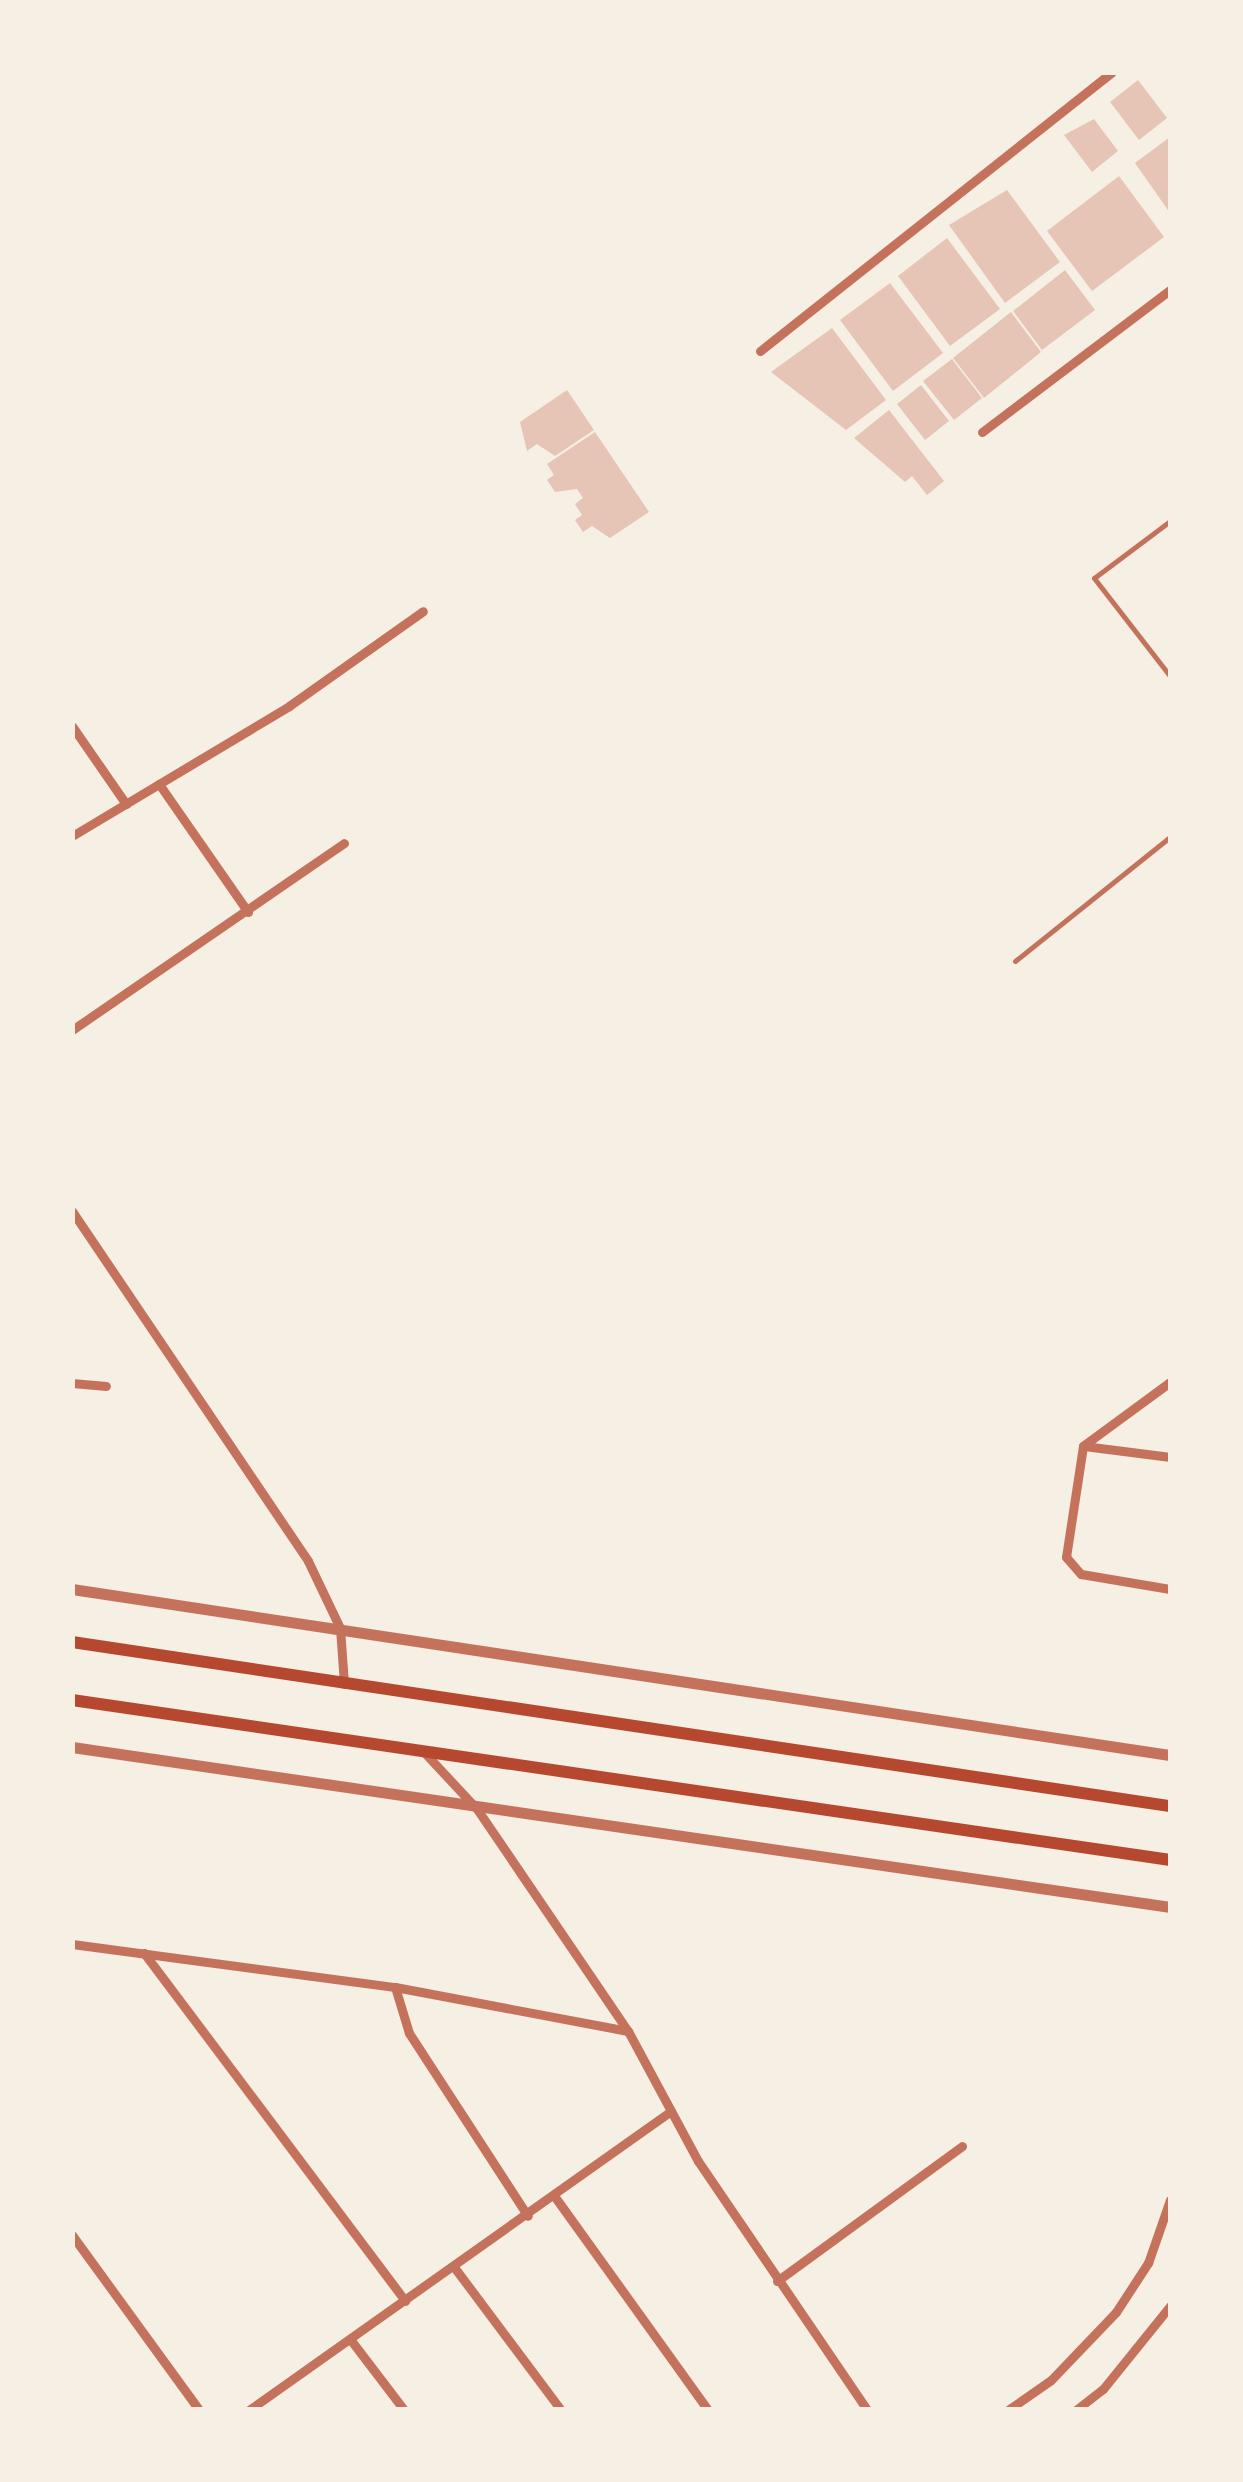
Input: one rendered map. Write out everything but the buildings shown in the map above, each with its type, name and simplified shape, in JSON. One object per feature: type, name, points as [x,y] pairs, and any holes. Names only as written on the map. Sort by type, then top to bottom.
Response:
[{"type":"main road","points":[[72,1642],[1170,1806]]},
{"type":"main road","points":[[72,1700],[419,1746],[1170,1860]]},
{"type":"street","points":[[760,351],[1112,72]]},
{"type":"street","points":[[982,432],[1170,290]]},
{"type":"street","points":[[72,836],[289,706],[423,611]]},
{"type":"street","points":[[72,726],[126,804]]},
{"type":"street","points":[[159,784],[248,912]]},
{"type":"street","points":[[72,1030],[344,843]]},
{"type":"street","points":[[72,1211],[308,1560],[340,1628],[344,1684]]},
{"type":"street","points":[[1170,1382],[1083,1446],[1066,1557],[1072,1567],[1170,1589]]},
{"type":"street","points":[[72,1383],[106,1386]]},
{"type":"street","points":[[1083,1446],[1170,1458]]},
{"type":"street","points":[[72,1589],[1170,1755]]},
{"type":"street","points":[[419,1746],[477,1809],[628,2031],[671,2111],[777,2281],[867,2410]]},
{"type":"street","points":[[72,1748],[1170,1907]]},
{"type":"street","points":[[72,1944],[395,1988],[628,2031]]},
{"type":"street","points":[[144,1953],[405,2302]]},
{"type":"street","points":[[395,1988],[409,2033],[528,2216]]},
{"type":"street","points":[[250,2410],[671,2111]]},
{"type":"street","points":[[777,2281],[962,2146]]},
{"type":"street","points":[[555,2197],[708,2410]]},
{"type":"street","points":[[1008,2410],[1051,2380],[1116,2312],[1148,2263],[1170,2200]]},
{"type":"street","points":[[72,2235],[198,2410]]},
{"type":"street","points":[[454,2267],[561,2410]]},
{"type":"street","points":[[1076,2410],[1103,2389],[1170,2306]]},
{"type":"street","points":[[350,2339],[404,2410]]},
{"type":"lane","points":[[1170,521],[1094,578],[1170,676]]},
{"type":"lane","points":[[1015,961],[1170,837]]}]
